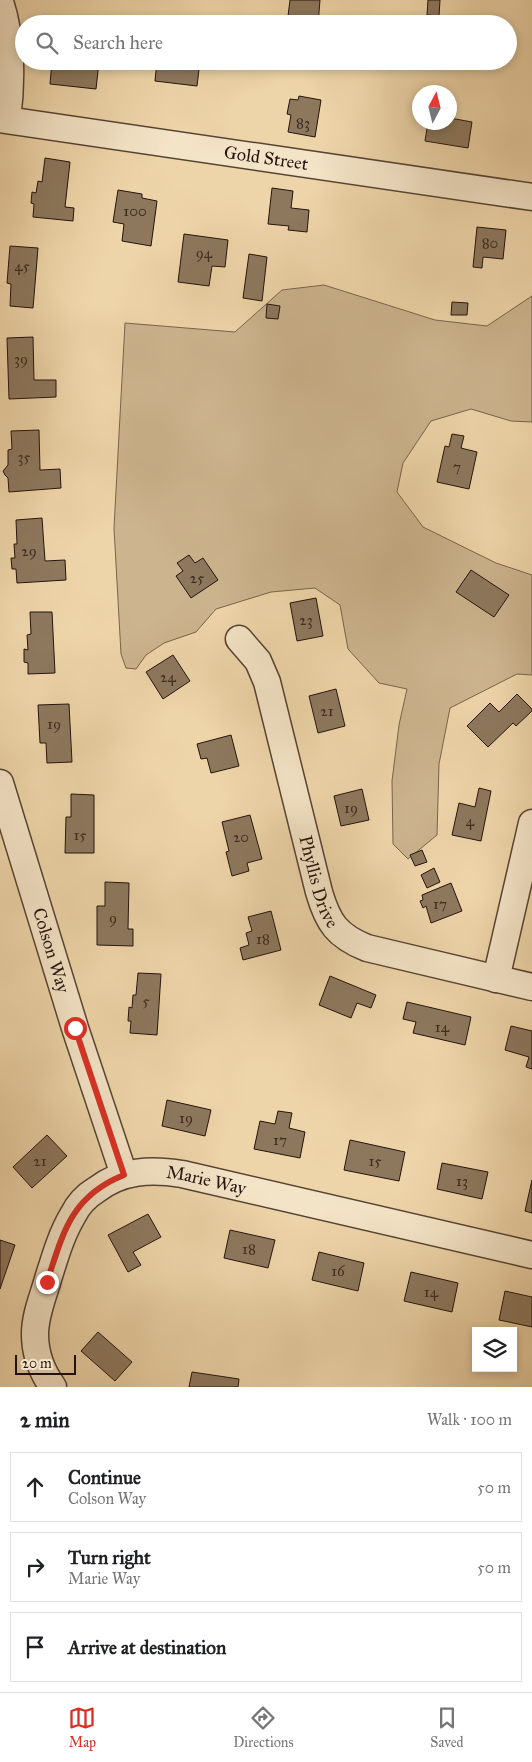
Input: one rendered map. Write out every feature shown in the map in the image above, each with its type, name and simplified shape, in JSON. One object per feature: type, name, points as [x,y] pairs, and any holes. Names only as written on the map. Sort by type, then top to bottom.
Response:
[{"type":"street","points":[[0,2],[7,33],[10,72],[10,97],[3,119]]},
{"type":"street","name":"Gold Street","points":[[3,119],[209,151],[532,197]]},
{"type":"street","name":"Phyllis Drive","points":[[239,639],[258,661],[267,682],[319,892],[328,918],[335,928],[344,937],[367,948],[532,987]]},
{"type":"street","name":"Colson Way","points":[[0,783],[75,1028],[124,1175]]},
{"type":"street","points":[[496,979],[532,824]]},
{"type":"street","name":"Marie Way","points":[[53,1387],[42,1369],[35,1335],[38,1314],[58,1247],[68,1223],[80,1205],[104,1184],[124,1175],[144,1171],[182,1174],[532,1255]]},
{"type":"shaded area","points":[[324,285],[435,320],[487,326],[532,296],[532,422],[511,421],[471,409],[431,421],[403,463],[397,492],[423,527],[496,563],[532,575],[532,675],[517,674],[450,708],[439,764],[437,835],[408,859],[393,844],[392,781],[399,725],[407,689],[379,683],[348,649],[340,605],[315,588],[271,592],[216,609],[196,632],[164,643],[146,655],[136,669],[126,668],[121,654],[114,528],[125,323],[235,332],[282,290]]},
{"type":"building","points":[[290,0],[320,0],[319,15],[288,15]]},
{"type":"building","points":[[428,0],[440,0],[439,15],[427,15]]},
{"type":"building","points":[[51,70],[98,70],[96,89],[50,84]]},
{"type":"building","points":[[156,70],[199,70],[197,86],[155,81]]},
{"type":"building","points":[[299,96],[321,100],[315,137],[288,132],[291,115],[287,114],[290,99],[298,100]]},
{"type":"building","points":[[457,119],[472,122],[468,148],[425,141],[427,130],[457,130]]},
{"type":"building","points":[[45,158],[70,162],[65,207],[74,208],[73,221],[33,217],[34,204],[31,203],[32,192],[36,193],[38,181],[42,182]]},
{"type":"building","points":[[272,188],[293,191],[291,208],[309,210],[307,232],[288,230],[289,226],[268,224]]},
{"type":"building","points":[[118,190],[142,194],[142,198],[157,201],[151,246],[122,241],[124,224],[113,222]]},
{"type":"building","points":[[477,227],[506,230],[503,259],[483,257],[482,268],[473,267]]},
{"type":"building","points":[[184,234],[228,240],[225,267],[212,266],[209,286],[178,282]]},
{"type":"building","points":[[10,246],[38,248],[33,308],[10,306],[11,284],[7,283]]},
{"type":"building","points":[[249,254],[267,257],[262,301],[243,298]]},
{"type":"building","points":[[452,302],[468,303],[467,315],[451,315]]},
{"type":"building","points":[[267,304],[280,306],[278,319],[266,318]]},
{"type":"building","points":[[33,337],[34,380],[56,380],[56,397],[9,399],[7,338]]},
{"type":"building","points":[[39,430],[40,470],[60,469],[61,488],[9,492],[8,478],[3,471],[8,465],[8,450],[12,449],[11,431]]},
{"type":"building","points":[[452,434],[464,436],[461,448],[477,452],[469,489],[437,482],[445,446],[449,447]]},
{"type":"building","points":[[42,518],[45,561],[65,560],[66,580],[17,583],[16,569],[12,569],[11,558],[15,558],[14,544],[17,544],[16,520]]},
{"type":"building","points":[[189,555],[195,563],[203,558],[218,580],[191,598],[176,576],[183,571],[177,563]]},
{"type":"building","points":[[471,570],[509,595],[494,617],[456,592]]},
{"type":"building","points":[[316,598],[323,636],[297,641],[290,603]]},
{"type":"building","points":[[30,612],[52,612],[55,673],[28,674],[28,663],[24,662],[24,649],[28,650],[27,635],[31,634]]},
{"type":"building","points":[[173,655],[190,681],[163,699],[146,672]]},
{"type":"building","points":[[336,689],[345,726],[318,733],[309,696]]},
{"type":"building","points":[[517,694],[532,711],[516,726],[513,723],[488,747],[467,726],[490,703],[499,712]]},
{"type":"building","points":[[69,704],[72,762],[47,763],[46,743],[40,743],[38,705]]},
{"type":"building","points":[[231,735],[239,766],[211,773],[207,758],[201,759],[197,744]]},
{"type":"building","points":[[479,788],[491,791],[481,841],[452,835],[459,803],[475,807]]},
{"type":"building","points":[[362,789],[369,820],[341,826],[334,796]]},
{"type":"building","points":[[71,794],[94,795],[94,853],[65,853],[66,817],[71,817]]},
{"type":"building","points":[[250,815],[262,859],[247,863],[249,871],[232,876],[226,852],[229,851],[222,822]]},
{"type":"building","points":[[422,850],[427,862],[415,866],[410,855]]},
{"type":"building","points":[[434,868],[440,882],[427,888],[421,875]]},
{"type":"building","points":[[105,882],[129,883],[128,929],[133,929],[133,946],[97,945],[97,906],[105,906]]},
{"type":"building","points":[[451,883],[462,911],[431,923],[426,906],[423,908],[420,901],[423,900],[422,895]]},
{"type":"building","points":[[271,911],[281,950],[243,960],[240,948],[249,945],[246,933],[252,931],[248,917]]},
{"type":"building","points":[[138,973],[161,974],[157,1035],[130,1033],[131,1021],[128,1021],[129,1007],[132,1008],[133,995],[136,995]]},
{"type":"building","points":[[330,976],[376,995],[371,1008],[357,1003],[351,1018],[319,1005]]},
{"type":"building","points":[[407,1002],[471,1017],[465,1045],[413,1033],[416,1022],[403,1019]]},
{"type":"building","points":[[511,1026],[532,1031],[532,1069],[526,1067],[529,1057],[505,1050]]},
{"type":"building","points":[[167,1100],[211,1110],[205,1136],[162,1126]]},
{"type":"building","points":[[278,1111],[292,1113],[289,1128],[305,1132],[300,1158],[254,1149],[260,1121],[275,1124]]},
{"type":"building","points":[[47,1135],[67,1156],[32,1188],[13,1167]]},
{"type":"building","points":[[350,1140],[405,1152],[399,1181],[344,1170]]},
{"type":"building","points":[[442,1163],[488,1172],[482,1199],[437,1189]]},
{"type":"building","points":[[532,1180],[532,1213],[525,1211]]},
{"type":"building","points":[[148,1214],[161,1237],[133,1252],[141,1265],[128,1272],[108,1235]]},
{"type":"building","points":[[230,1230],[275,1240],[268,1268],[224,1258]]},
{"type":"building","points":[[0,1240],[15,1245],[0,1289]]},
{"type":"building","points":[[319,1252],[364,1263],[358,1291],[312,1280]]},
{"type":"building","points":[[411,1272],[458,1283],[452,1312],[404,1301]]},
{"type":"building","points":[[505,1291],[532,1297],[532,1327],[499,1320]]},
{"type":"building","points":[[98,1332],[132,1362],[115,1381],[81,1351]]},
{"type":"building","points":[[192,1372],[239,1379],[238,1387],[189,1387]]},
{"type":"route","points":[[47,1282],[58,1247],[74,1213],[94,1190],[124,1175],[75,1028]]}]
